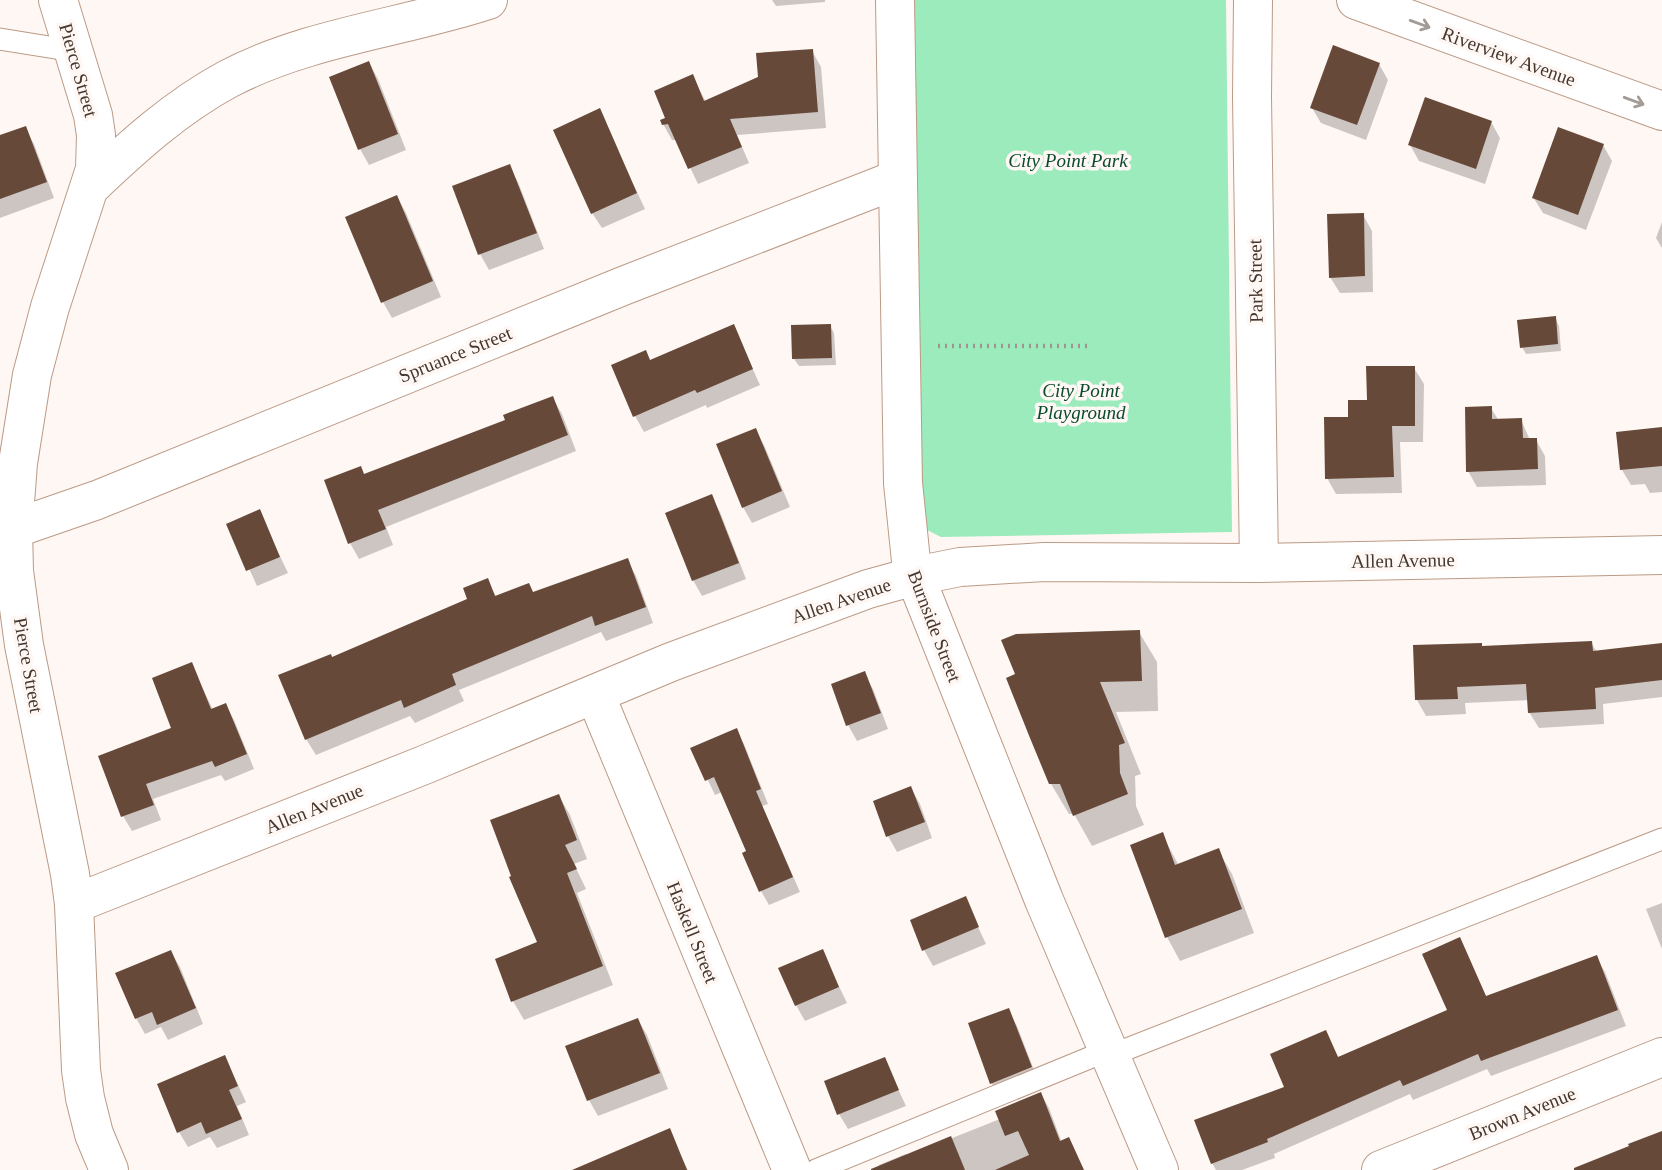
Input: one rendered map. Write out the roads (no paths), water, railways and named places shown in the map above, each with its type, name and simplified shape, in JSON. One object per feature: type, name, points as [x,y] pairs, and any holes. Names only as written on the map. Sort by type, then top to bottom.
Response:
[{"type":"street","name":"Pierce Street","points":[[58,0],[93,115],[96,135],[94,169],[50,307],[32,375],[18,463],[13,571],[24,645],[70,874],[74,904],[81,1070],[85,1098],[94,1134],[109,1170]]},
{"type":"street","points":[[90,187],[138,141],[192,100],[229,79],[322,44],[453,12],[488,0]]},
{"type":"street","name":"Burnside Street","points":[[895,0],[903,483],[911,561],[1044,901],[1159,1170]]},
{"type":"street","name":"Park Street","points":[[1253,0],[1259,563]]},
{"type":"street","name":"Riverview Avenue","points":[[1356,0],[1662,111]]},
{"type":"street","name":"Spruance Street","points":[[13,529],[96,500],[623,286],[898,179]]},
{"type":"street","name":"Allen Avenue","points":[[74,904],[671,662],[868,589],[915,576],[960,567],[1044,562],[1259,563],[1662,555]]},
{"type":"street","name":"Haskell Street","points":[[595,694],[792,1170]]},
{"type":"street","name":"Brown Avenue","points":[[1381,1170],[1662,1057]]},
{"type":"lane","points":[[0,39],[74,51]]},
{"type":"lane","points":[[817,1170],[1094,1056],[1139,1044],[1662,839]]},
{"type":"park label","name":"City Point Park","points":[[1068,160]]},
{"type":"park label","name":"City Point Playground","points":[[1081,401]]}]
